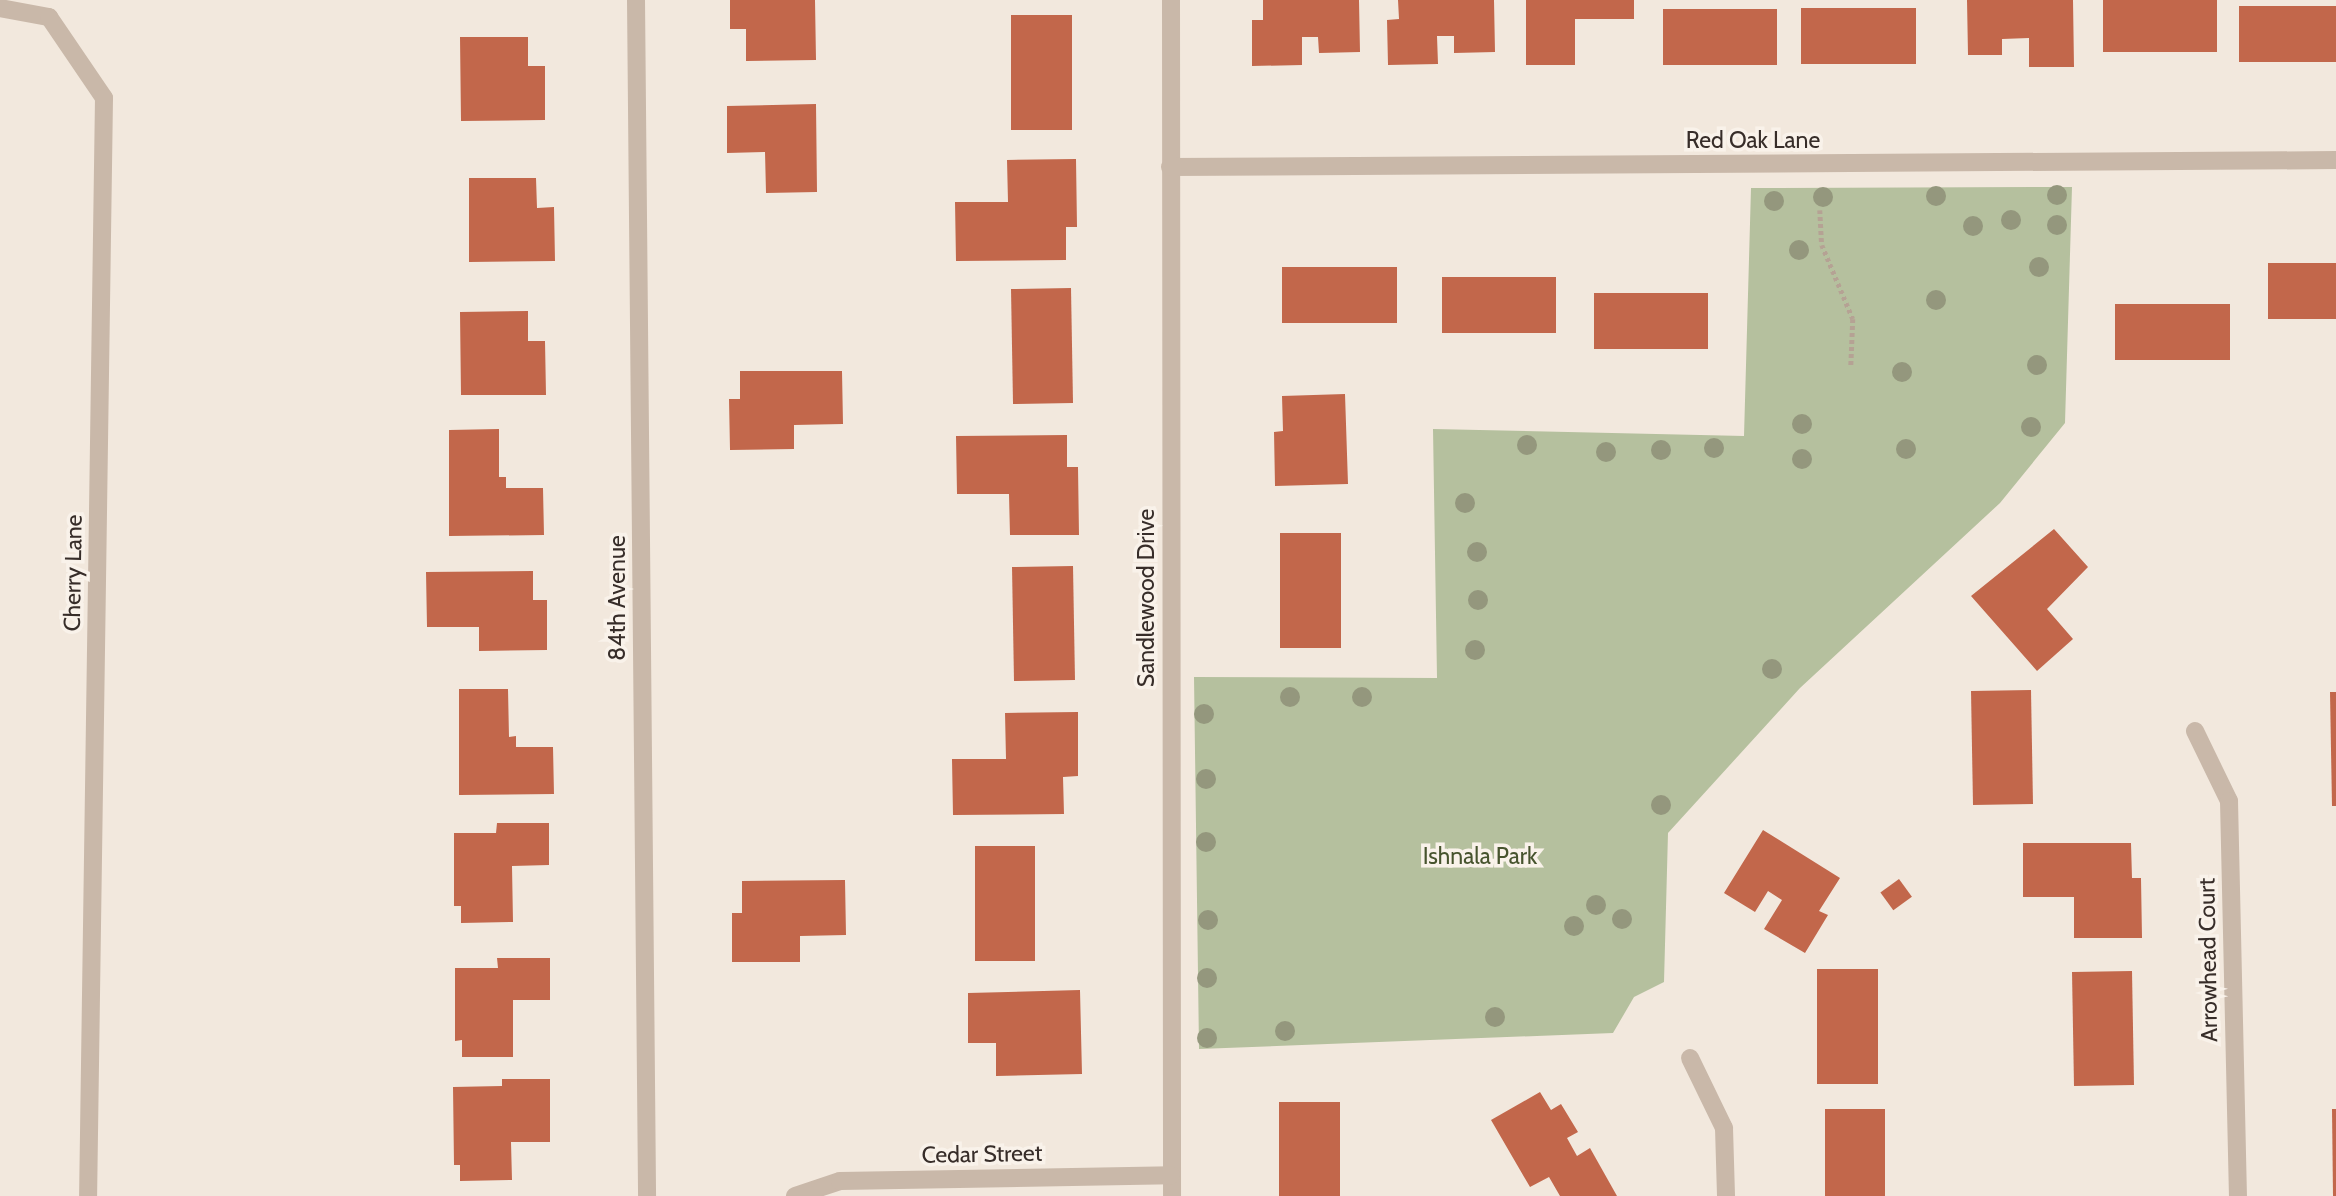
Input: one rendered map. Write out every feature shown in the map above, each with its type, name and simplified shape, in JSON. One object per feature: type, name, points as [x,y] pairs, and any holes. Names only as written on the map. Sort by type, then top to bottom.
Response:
[{"type":"street","name":"84th Avenue","points":[[636,0],[647,1196]]},
{"type":"street","name":"Sandlewood Drive","points":[[1171,0],[1172,1196]]},
{"type":"street","name":"Cherry Lane","points":[[8,6],[49,17],[104,98],[88,1196]]},
{"type":"street","name":"Red Oak Lane","points":[[1170,167],[2336,160]]},
{"type":"street","name":"Arrowhead Court","points":[[2195,731],[2229,800],[2238,1196]]},
{"type":"street","points":[[1690,1058],[1724,1128],[1726,1196]]},
{"type":"street","name":"Cedar Street","points":[[795,1196],[840,1181],[1171,1175]]},
{"type":"path","points":[[1820,210],[1822,246],[1853,319],[1851,367]]},
{"type":"green space","name":"Ishnala Park","points":[[2072,187],[2065,423],[2000,503],[1800,688],[1668,833],[1664,982],[1634,997],[1613,1033],[1199,1049],[1194,677],[1437,678],[1433,429],[1744,436],[1751,188]]},
{"type":"building","points":[[730,0],[815,0],[816,60],[746,61],[746,29],[730,29]]},
{"type":"building","points":[[1263,0],[1359,0],[1360,52],[1319,53],[1318,37],[1302,37],[1302,65],[1252,66],[1252,20],[1263,20]]},
{"type":"building","points":[[1398,0],[1494,0],[1495,52],[1454,53],[1454,36],[1437,36],[1438,64],[1388,65],[1387,20],[1399,19]]},
{"type":"building","points":[[1526,0],[1634,0],[1634,19],[1575,19],[1575,65],[1526,65]]},
{"type":"building","points":[[1967,0],[2073,0],[2074,67],[2029,67],[2029,38],[2002,39],[2002,55],[1968,55]]},
{"type":"building","points":[[2103,0],[2217,0],[2217,52],[2103,52]]},
{"type":"building","points":[[2239,6],[2336,6],[2336,62],[2239,62]]},
{"type":"building","points":[[1801,8],[1916,8],[1916,64],[1801,64]]},
{"type":"building","points":[[1663,9],[1777,9],[1777,65],[1663,65]]},
{"type":"building","points":[[1011,15],[1072,15],[1072,130],[1011,130]]},
{"type":"building","points":[[460,37],[528,37],[528,66],[545,66],[545,120],[461,121]]},
{"type":"building","points":[[816,104],[817,192],[766,193],[765,152],[727,153],[727,106]]},
{"type":"building","points":[[1076,159],[1077,227],[1066,227],[1066,260],[956,261],[955,202],[1008,202],[1007,160]]},
{"type":"building","points":[[469,178],[536,178],[537,208],[554,207],[555,261],[469,262]]},
{"type":"building","points":[[2268,263],[2336,263],[2336,319],[2268,319]]},
{"type":"building","points":[[1282,267],[1397,267],[1397,323],[1282,323]]},
{"type":"building","points":[[1442,277],[1556,277],[1556,333],[1442,333]]},
{"type":"building","points":[[1071,288],[1073,403],[1013,404],[1011,289]]},
{"type":"building","points":[[1594,293],[1708,293],[1708,349],[1594,349]]},
{"type":"building","points":[[2115,304],[2230,304],[2230,360],[2115,360]]},
{"type":"building","points":[[528,311],[528,341],[545,341],[546,395],[461,395],[460,312]]},
{"type":"building","points":[[740,371],[842,371],[843,424],[794,425],[794,449],[730,450],[729,399],[740,399]]},
{"type":"building","points":[[1345,394],[1348,484],[1275,486],[1274,432],[1283,431],[1282,396]]},
{"type":"building","points":[[499,429],[499,477],[506,477],[506,488],[543,488],[544,535],[449,536],[449,430]]},
{"type":"building","points":[[1067,435],[1067,467],[1078,467],[1079,535],[1010,535],[1009,494],[957,494],[956,436]]},
{"type":"building","points":[[2054,529],[2088,567],[2047,609],[2073,639],[2037,671],[1971,596]]},
{"type":"building","points":[[1280,533],[1341,533],[1341,648],[1280,648]]},
{"type":"building","points":[[1073,566],[1075,680],[1014,681],[1012,567]]},
{"type":"building","points":[[533,571],[533,600],[547,600],[547,650],[479,651],[479,627],[427,627],[426,572]]},
{"type":"building","points":[[459,689],[508,689],[509,737],[516,736],[516,747],[553,747],[554,794],[459,795]]},
{"type":"building","points":[[2031,690],[2033,804],[1973,805],[1971,691]]},
{"type":"building","points":[[2330,692],[2336,692],[2336,806],[2332,806]]},
{"type":"building","points":[[1078,712],[1078,776],[1063,777],[1064,814],[953,815],[952,759],[1006,759],[1005,713]]},
{"type":"building","points":[[497,823],[549,823],[549,865],[512,866],[513,922],[461,923],[461,906],[454,906],[454,833],[496,833]]},
{"type":"building","points":[[1763,830],[1840,878],[1819,911],[1828,915],[1805,953],[1764,929],[1782,900],[1768,891],[1755,912],[1724,893]]},
{"type":"building","points":[[2023,843],[2131,843],[2132,878],[2141,878],[2142,938],[2074,938],[2074,897],[2023,897]]},
{"type":"building","points":[[975,846],[1035,846],[1035,961],[975,961]]},
{"type":"building","points":[[1899,879],[1912,897],[1893,910],[1880,893]]},
{"type":"building","points":[[845,880],[846,935],[800,936],[800,962],[732,962],[732,913],[742,913],[742,881]]},
{"type":"building","points":[[497,958],[550,958],[550,1000],[513,1000],[513,1057],[462,1057],[462,1040],[455,1041],[455,968],[498,968]]},
{"type":"building","points":[[1817,969],[1878,969],[1878,1084],[1817,1084]]},
{"type":"building","points":[[2132,971],[2134,1085],[2074,1086],[2072,972]]},
{"type":"building","points":[[1080,990],[1082,1074],[996,1076],[996,1043],[968,1043],[968,993]]},
{"type":"building","points":[[502,1079],[550,1079],[550,1142],[511,1142],[512,1180],[460,1181],[460,1165],[454,1165],[453,1087],[502,1086]]},
{"type":"building","points":[[1540,1092],[1551,1110],[1561,1104],[1578,1132],[1567,1138],[1577,1156],[1590,1148],[1617,1196],[1560,1196],[1549,1177],[1530,1187],[1491,1120]]},
{"type":"building","points":[[1279,1102],[1340,1102],[1340,1196],[1279,1196]]},
{"type":"building","points":[[1825,1109],[1885,1109],[1885,1196],[1825,1196]]},
{"type":"building","points":[[2332,1109],[2336,1109],[2336,1196],[2333,1196]]}]
